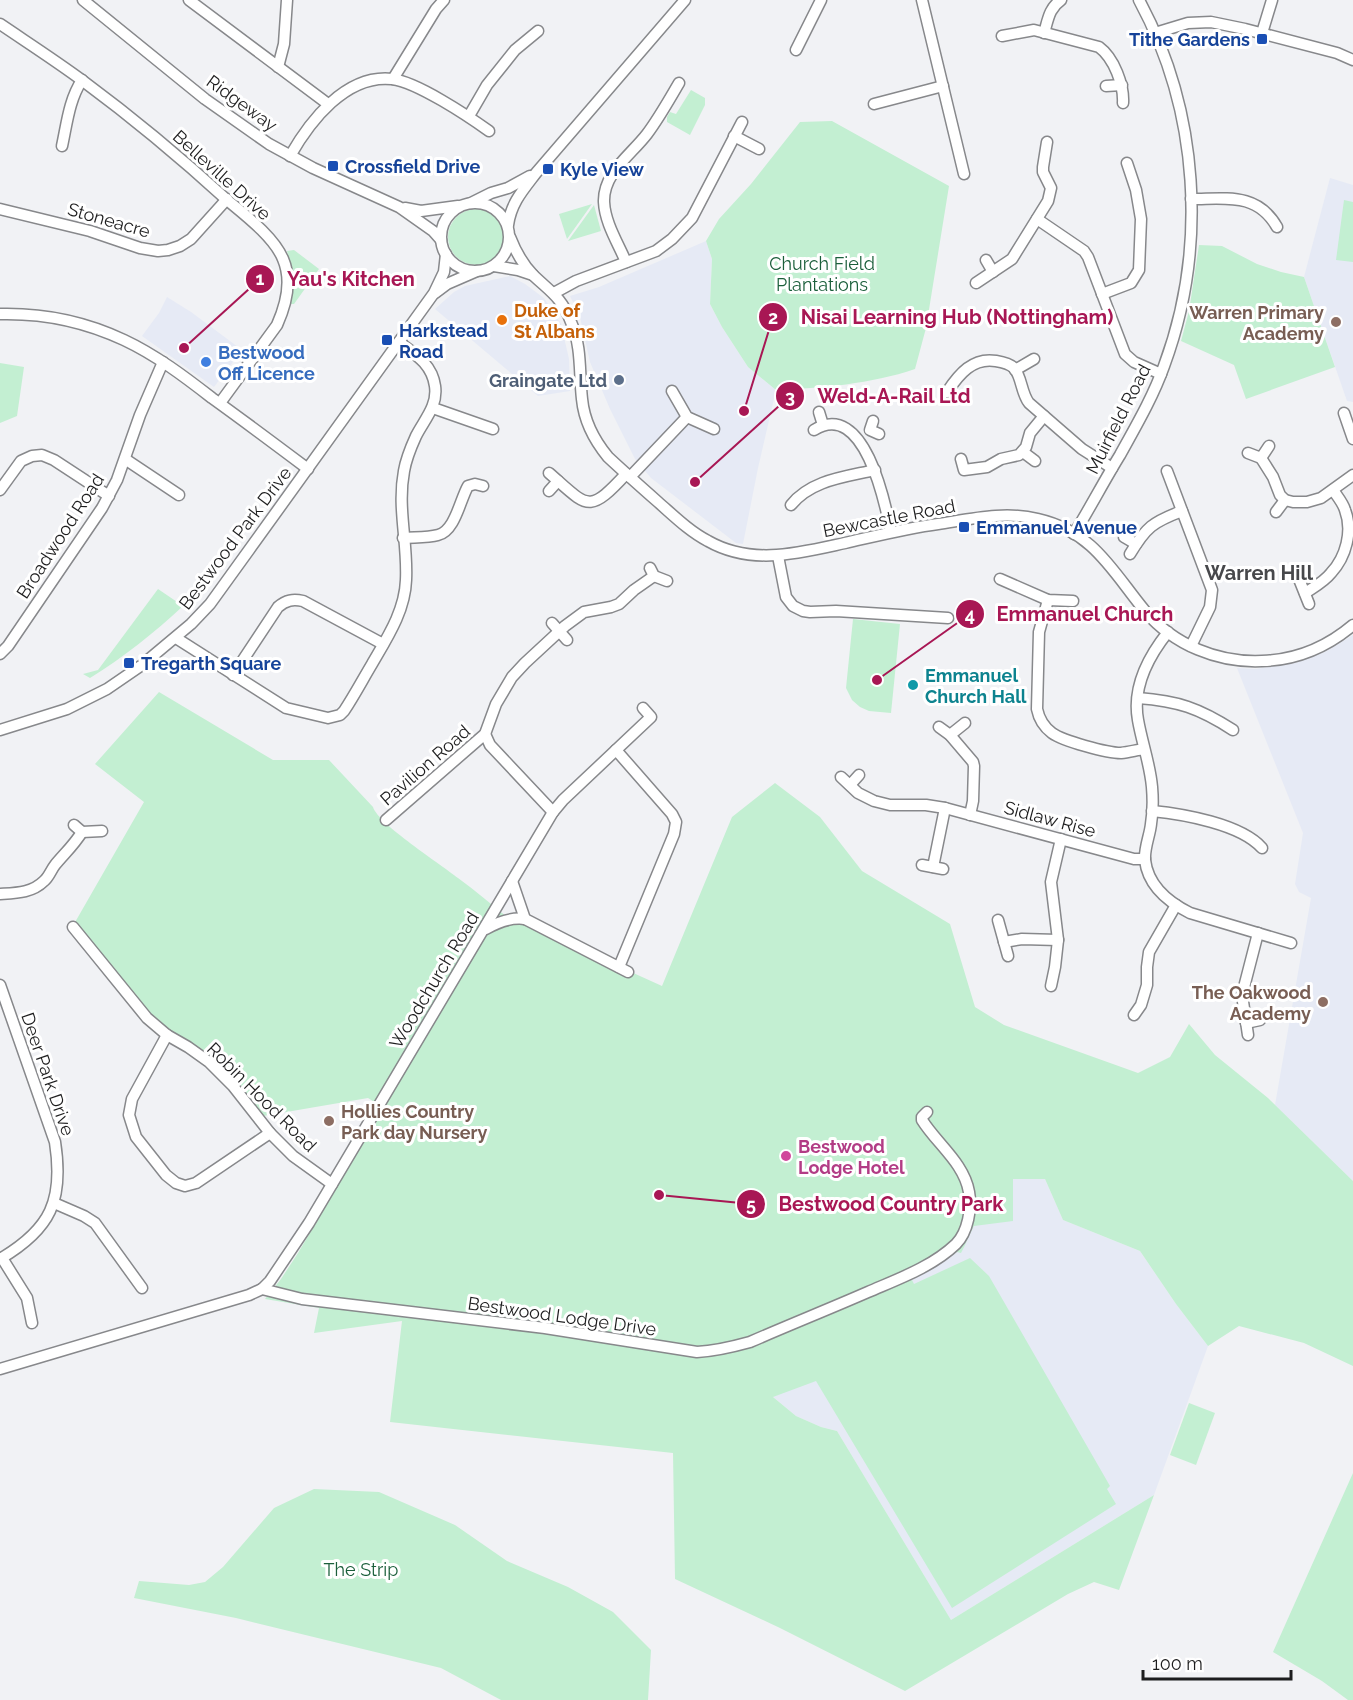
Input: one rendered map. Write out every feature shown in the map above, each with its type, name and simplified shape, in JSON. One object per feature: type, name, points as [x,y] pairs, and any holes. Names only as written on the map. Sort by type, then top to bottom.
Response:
[{"type":"street","name":"Ridgeway","points":[[83,0],[205,99],[269,144],[313,168],[399,207],[433,231],[441,240]]},
{"type":"street","points":[[189,0],[328,104]]},
{"type":"street","points":[[278,67],[284,44],[287,0]]},
{"type":"street","points":[[428,0],[435,9]]},
{"type":"street","points":[[393,79],[435,9],[444,0]]},
{"type":"street","points":[[536,173],[454,210],[444,223],[441,240],[452,262],[459,267],[477,271],[494,266],[505,254],[510,237],[509,216],[515,199],[685,0]]},
{"type":"street","points":[[795,50],[821,0]]},
{"type":"street","points":[[922,0],[964,174]]},
{"type":"street","points":[[1044,33],[1049,13],[1061,0]]},
{"type":"street","name":"Muirfield Road","points":[[1074,534],[1146,407],[1161,374],[1184,297],[1190,250],[1190,172],[1182,116],[1155,33],[1139,0]]},
{"type":"street","points":[[1262,33],[1272,0]]},
{"type":"street","points":[[1155,33],[1178,25],[1200,22],[1222,24],[1337,53],[1353,60]]},
{"type":"street","name":"Belleville Drive","points":[[0,24],[82,80],[181,158],[251,221],[278,250],[285,267],[287,287],[284,308],[277,325],[220,403]]},
{"type":"street","points":[[1002,36],[1034,30],[1102,49],[1122,85],[1123,103]]},
{"type":"street","points":[[469,116],[488,85],[515,50],[538,31]]},
{"type":"street","points":[[290,156],[310,124],[328,104],[345,92],[372,80],[393,79],[417,88],[469,116],[489,131]]},
{"type":"street","points":[[62,146],[59,133],[75,90],[82,80]]},
{"type":"street","points":[[626,262],[606,218],[604,200],[607,183],[646,135],[679,83]]},
{"type":"street","points":[[1106,86],[1122,85]]},
{"type":"street","points":[[874,104],[943,86]]},
{"type":"street","points":[[554,293],[576,281],[656,251],[683,229],[697,208],[742,122]]},
{"type":"street","points":[[734,136],[759,149]]},
{"type":"street","points":[[976,283],[1012,259],[1048,201],[1051,188],[1043,172],[1047,142]]},
{"type":"street","points":[[1045,156],[1057,158]]},
{"type":"street","points":[[961,162],[974,159]]},
{"type":"street","points":[[1102,294],[1131,283],[1139,270],[1142,219],[1133,178],[1127,163]]},
{"type":"street","points":[[1133,178],[1145,175]]},
{"type":"street","name":"Stoneacre","points":[[0,209],[53,221],[158,251],[180,246],[190,239],[227,199]]},
{"type":"street","points":[[1191,199],[1242,200],[1259,207],[1274,223],[1281,210]]},
{"type":"street","name":"Ridgeway","points":[[399,207],[422,211],[466,204]]},
{"type":"street","points":[[466,204],[489,205],[497,210],[508,225]]},
{"type":"street","points":[[1038,219],[1088,257],[1125,354],[1134,362],[1161,374]]},
{"type":"street","name":"Bewcastle Road","points":[[510,237],[518,254],[533,275],[554,293],[565,307],[575,332],[580,359],[582,398],[587,421],[599,447],[684,525],[722,548],[748,554],[778,556],[891,532],[964,520],[1023,516],[1039,519],[1074,534],[1091,546],[1106,560],[1146,612],[1168,632],[1191,646],[1211,654],[1245,661],[1281,660],[1316,649],[1338,637],[1353,625]]},
{"type":"street","name":"Bestwood Park Drive","points":[[0,730],[67,709],[130,674],[176,638],[210,604],[434,293],[444,272],[446,254]]},
{"type":"street","points":[[986,260],[993,272]]},
{"type":"street","name":"Bewcastle Road","points":[[494,266],[533,275]]},
{"type":"street","name":"Bestwood Park Drive","points":[[434,293],[447,284],[477,271]]},
{"type":"street","points":[[0,314],[51,317],[90,327],[126,341],[163,362],[308,469]]},
{"type":"street","points":[[176,638],[286,708],[328,718],[334,718],[344,711],[396,621],[405,591],[401,490],[404,469],[417,435],[433,408],[436,388],[431,371],[421,358],[399,342]]},
{"type":"street","points":[[1015,370],[1034,359]]},
{"type":"street","points":[[947,392],[961,373],[975,363],[989,360],[1005,363],[1015,370],[1024,397],[1029,403],[1082,449],[1112,468]]},
{"type":"street","name":"Broadwood Road","points":[[0,654],[8,646],[109,496],[163,362]]},
{"type":"street","points":[[951,365],[961,373]]},
{"type":"street","points":[[672,391],[687,417],[714,429]]},
{"type":"street","points":[[433,408],[493,429]]},
{"type":"street","points":[[819,412],[819,428],[833,424],[854,435],[858,441],[875,470],[891,532]]},
{"type":"street","points":[[1344,413],[1351,424],[1353,439]]},
{"type":"street","points":[[961,459],[964,470],[987,466],[1023,452],[1030,433],[1044,416]]},
{"type":"street","points":[[549,473],[579,499],[593,502],[604,497],[628,476],[687,417]]},
{"type":"street","points":[[858,441],[874,428]]},
{"type":"street","points":[[1261,458],[1269,446]]},
{"type":"street","points":[[1023,452],[1035,461]]},
{"type":"street","points":[[1248,453],[1261,458],[1273,477],[1280,495],[1285,500],[1293,502],[1307,502],[1321,498],[1353,475]]},
{"type":"street","points":[[0,490],[21,461],[42,455],[54,460],[109,496]]},
{"type":"street","points":[[125,459],[174,492],[176,479]]},
{"type":"street","points":[[793,497],[823,483],[875,470]]},
{"type":"street","points":[[1167,471],[1176,480],[1182,511],[1212,590],[1210,606],[1191,646]]},
{"type":"street","points":[[549,491],[558,481]]},
{"type":"street","points":[[403,538],[439,535],[445,532],[453,522],[468,486],[475,483],[483,486]]},
{"type":"street","points":[[1299,579],[1307,598],[1331,574],[1341,559],[1347,541],[1346,513],[1333,490]]},
{"type":"street","points":[[1276,512],[1285,500]]},
{"type":"street","points":[[1124,537],[1133,549],[1146,531],[1157,521],[1182,511]]},
{"type":"street","points":[[778,556],[784,591],[789,601],[798,609],[810,612],[836,610],[948,618]]},
{"type":"street","name":"Pavilion Road","points":[[386,820],[485,734],[496,704],[512,677],[555,627],[584,612],[619,604],[652,572],[667,581]]},
{"type":"street","points":[[1012,584],[1017,573]]},
{"type":"street","points":[[1000,579],[1048,600],[1073,602]]},
{"type":"street","points":[[233,675],[278,607],[289,600],[303,601],[383,644]]},
{"type":"street","points":[[1048,600],[1038,632],[1040,720],[1056,735],[1103,750],[1119,753],[1144,749]]},
{"type":"street","points":[[937,617],[938,605]]},
{"type":"street","points":[[555,627],[567,640]]},
{"type":"street","points":[[1168,632],[1146,665],[1138,698],[1137,719],[1152,786],[1152,811],[1145,859],[1150,875],[1158,890],[1176,905],[1201,916],[1291,943]]},
{"type":"street","points":[[1138,698],[1187,706],[1233,730]]},
{"type":"street","name":"Woodchurch Road","points":[[262,1289],[286,1258],[332,1184],[553,812],[651,717],[643,708]]},
{"type":"street","points":[[950,735],[965,723]]},
{"type":"street","points":[[1214,734],[1221,723]]},
{"type":"street","points":[[939,727],[950,735],[973,762],[973,801],[970,815]]},
{"type":"street","name":"Pavilion Road","points":[[485,734],[490,745],[553,812]]},
{"type":"street","points":[[482,931],[511,919],[525,919],[623,969],[676,826],[672,814],[616,750]]},
{"type":"street","points":[[850,785],[859,775]]},
{"type":"street","name":"Sidlaw Rise","points":[[841,777],[866,797],[882,803],[945,808],[1134,859],[1145,859]]},
{"type":"street","points":[[922,865],[938,868],[945,808]]},
{"type":"street","points":[[1152,811],[1214,823],[1258,835],[1262,848]]},
{"type":"street","points":[[0,894],[21,893],[35,888],[45,880],[73,847],[78,829],[102,831]]},
{"type":"street","points":[[1061,839],[1051,882],[1058,940],[1052,980],[1066,977]]},
{"type":"street","points":[[512,881],[525,919]]},
{"type":"street","points":[[1134,1015],[1141,1005],[1147,985],[1149,952],[1176,905]]},
{"type":"street","points":[[998,920],[1008,956]]},
{"type":"street","name":"Robin Hood Road","points":[[73,927],[134,1004],[156,1027],[209,1062],[233,1086],[270,1133],[293,1156],[332,1184]]},
{"type":"street","points":[[1248,1035],[1242,995],[1258,933]]},
{"type":"street","points":[[1004,942],[1022,939],[1058,940]]},
{"type":"street","name":"Deer Park Drive","points":[[0,985],[3,1005],[55,1142],[58,1163],[58,1185],[54,1203],[42,1226],[25,1244],[1,1258]]},
{"type":"street","points":[[1141,1005],[1152,1011]]},
{"type":"street","points":[[1246,1023],[1260,1020]]},
{"type":"street","points":[[167,1035],[132,1100],[129,1115],[136,1137],[166,1175],[176,1183],[185,1186],[196,1183],[270,1133]]},
{"type":"street","name":"Bestwood Lodge Drive","points":[[262,1289],[302,1299],[545,1328],[697,1352],[721,1350],[750,1342],[895,1280],[936,1260],[956,1243],[963,1233],[969,1216],[969,1191],[957,1164],[922,1120],[927,1112]]},
{"type":"street","points":[[54,1203],[95,1223],[130,1262],[142,1288]]},
{"type":"street","points":[[1,1258],[27,1298],[32,1323]]},
{"type":"street","points":[[0,1369],[249,1295],[262,1289]]},
{"type":"shaded area","name":"Warren Primary Academy","points":[[1330,178],[1353,185],[1353,402],[1347,401],[1304,277]]},
{"type":"shaded area","points":[[706,241],[712,259],[710,304],[748,367],[776,390],[743,544],[736,543],[651,478],[635,459],[590,362],[580,317],[570,296],[599,287]]},
{"type":"shaded area","points":[[510,276],[544,298],[561,324],[569,359],[570,391],[538,396],[435,309],[454,292],[465,286]]},
{"type":"shaded area","points":[[167,297],[242,350],[214,387],[142,336],[159,313]]},
{"type":"shaded area","name":"The Oakwood Academy","points":[[1353,635],[1353,1181],[1275,1105],[1311,898],[1299,892],[1295,884],[1303,833],[1237,668],[1255,669],[1295,663],[1325,652]]},
{"type":"shaded area","points":[[1013,1179],[1045,1179],[1063,1220],[1140,1251],[1208,1346],[1154,1495],[951,1620],[837,1431],[796,1416],[772,1396],[769,1342],[929,1270],[957,1252],[974,1226]]},
{"type":"green space","points":[[691,90],[705,98],[705,105],[690,135],[667,122],[667,117],[670,112],[676,114]]},
{"type":"green space","name":"Church Field Plantations","points":[[832,121],[949,186],[926,328],[915,369],[846,384],[776,390],[748,367],[710,304],[712,259],[706,241],[719,219],[751,184],[800,122]]},
{"type":"green space","points":[[1344,200],[1353,202],[1353,262],[1336,260]]},
{"type":"green space","points":[[592,204],[567,239],[559,214]]},
{"type":"green space","points":[[594,205],[601,231],[568,241]]},
{"type":"green space","points":[[476,209],[487,211],[496,217],[502,226],[504,237],[502,248],[496,257],[487,263],[476,265],[465,263],[456,257],[450,248],[448,237],[450,226],[456,217],[465,211]]},
{"type":"green space","points":[[1199,245],[1222,246],[1257,264],[1304,277],[1335,367],[1246,399],[1234,365],[1181,341],[1189,311]]},
{"type":"green space","points":[[294,250],[319,269],[294,304],[290,304],[294,282],[287,251]]},
{"type":"green space","points":[[0,363],[24,367],[17,416],[0,423]]},
{"type":"green space","points":[[158,589],[183,606],[115,662],[90,678],[83,674],[98,670]]},
{"type":"green space","points":[[853,619],[900,624],[891,713],[869,711],[860,707],[852,700],[846,688]]},
{"type":"green space","points":[[159,692],[273,760],[329,760],[386,823],[513,922],[523,923],[662,986],[732,817],[775,783],[820,817],[862,871],[950,924],[975,1007],[1004,1025],[1138,1073],[1170,1057],[1189,1024],[1215,1055],[1268,1098],[1353,1181],[1353,1366],[1304,1343],[1239,1326],[1208,1346],[1140,1251],[1063,1220],[1045,1179],[1013,1179],[1013,1221],[974,1226],[961,1253],[957,1252],[929,1270],[911,1278],[914,1284],[970,1258],[989,1276],[1110,1486],[1107,1489],[1116,1504],[952,1608],[816,1381],[773,1397],[796,1416],[837,1431],[951,1620],[1154,1495],[1119,1590],[1094,1582],[1068,1594],[905,1691],[780,1628],[675,1579],[673,1453],[390,1422],[402,1321],[314,1333],[319,1308],[265,1299],[298,1253],[384,1108],[368,1098],[263,1116],[158,1024],[74,924],[144,802],[95,764]]},
{"type":"green space","points":[[1189,1403],[1215,1413],[1196,1465],[1170,1455]]},
{"type":"green space","points":[[1353,1473],[1353,1700],[1348,1700],[1322,1681],[1273,1652]]},
{"type":"green space","name":"The Strip","points":[[314,1489],[379,1492],[455,1525],[507,1561],[568,1587],[613,1612],[651,1650],[648,1700],[501,1700],[441,1668],[236,1618],[134,1598],[139,1581],[189,1585],[205,1582],[223,1567],[274,1508]]},
{"type":"place","name":"Tithe Gardens","points":[[1262,39]]},
{"type":"place","name":"Crossfield Drive","points":[[333,166]]},
{"type":"place","name":"Kyle View","points":[[548,169]]},
{"type":"place","name":"Duke of St Albans","points":[[502,320]]},
{"type":"place","name":"Warren Primary Academy","points":[[1336,322]]},
{"type":"place","name":"Harkstead Road","points":[[387,340]]},
{"type":"place","name":"Yau's Kitchen","points":[[184,348]]},
{"type":"place","name":"Bestwood Off Licence","points":[[206,362]]},
{"type":"place","name":"Graingate Ltd","points":[[619,380]]},
{"type":"place","name":"Nisai Learning Hub (Nottingham)","points":[[744,411]]},
{"type":"place","name":"Weld-A-Rail Ltd","points":[[695,482]]},
{"type":"place","name":"Emmanuel Avenue","points":[[964,527]]},
{"type":"place","name":"Tregarth Square","points":[[129,663]]},
{"type":"place","name":"Emmanuel Church","points":[[877,680]]},
{"type":"place","name":"Emmanuel Church Hall","points":[[913,685]]},
{"type":"place","name":"The Oakwood Academy","points":[[1323,1002]]},
{"type":"place","name":"Hollies Country Park day Nursery","points":[[329,1121]]},
{"type":"place","name":"Bestwood Lodge Hotel","points":[[786,1156]]},
{"type":"place","name":"Bestwood Country Park","points":[[659,1195]]},
{"type":"district","name":"Warren Hill","points":[[1259,573]]}]
